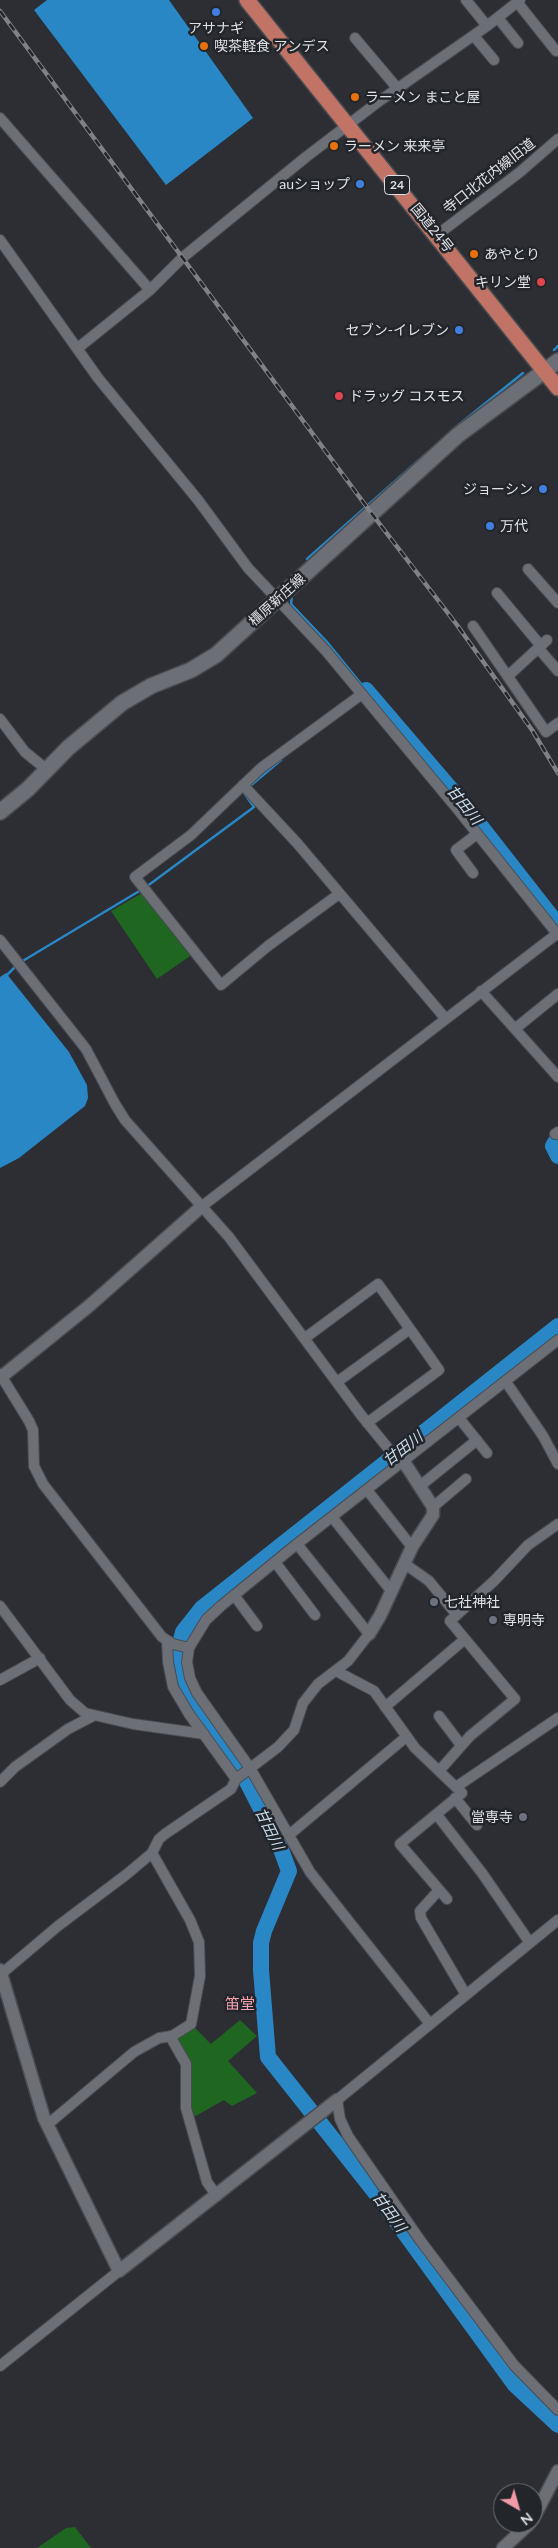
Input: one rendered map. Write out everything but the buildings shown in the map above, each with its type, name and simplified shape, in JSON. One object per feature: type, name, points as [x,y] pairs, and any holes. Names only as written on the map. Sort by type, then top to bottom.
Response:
[{"type":"highway","name":"国道24号","points":[[247,0],[437,234],[558,388]]},
{"type":"main road","name":"橿原新庄線","points":[[0,812],[28,789],[68,748],[136,693],[191,670],[216,655],[458,435],[558,361]]},
{"type":"street","points":[[466,0],[487,26]]},
{"type":"street","points":[[78,348],[150,290],[182,258],[348,124],[474,36],[518,1],[556,51]]},
{"type":"street","points":[[498,18],[518,43]]},
{"type":"street","points":[[474,36],[494,60]]},
{"type":"street","points":[[355,38],[398,89]]},
{"type":"street","points":[[0,118],[150,290]]},
{"type":"street","name":"寺口北花内線旧道","points":[[437,234],[520,172],[558,139]]},
{"type":"street","points":[[0,240],[107,390],[198,500],[248,568],[278,598],[362,694],[558,934],[445,1018],[201,1207],[90,1306],[1,1376],[33,1430],[34,1466],[43,1484],[170,1643],[186,1648]]},
{"type":"street","points":[[528,569],[558,603]]},
{"type":"street","points":[[497,593],[542,645],[558,671]]},
{"type":"street","points":[[473,626],[509,675],[546,732],[558,722]]},
{"type":"street","points":[[509,675],[521,662],[542,645]]},
{"type":"street","points":[[339,894],[268,946],[221,985],[135,877],[191,835],[247,789],[261,768],[362,694]]},
{"type":"street","points":[[0,719],[25,752],[46,769]]},
{"type":"street","points":[[247,789],[297,843],[445,1018]]},
{"type":"street","points":[[473,872],[456,850],[477,834]]},
{"type":"street","points":[[0,940],[86,1049],[125,1120],[229,1237],[367,1423],[402,1462],[420,1486],[433,1508],[433,1515],[412,1547],[392,1592],[369,1634],[348,1661],[318,1684],[303,1703],[294,1730],[278,1747],[243,1773],[230,1789],[159,1839],[152,1853],[0,1973],[47,2125],[119,2271]]},
{"type":"street","points":[[481,991],[558,1077]]},
{"type":"street","points":[[516,1028],[558,994]]},
{"type":"street","points":[[305,1338],[378,1284],[439,1370],[367,1423]]},
{"type":"street","points":[[337,1382],[410,1329]]},
{"type":"street","points":[[430,2024],[324,1891],[289,1835],[243,1773],[190,1678],[186,1648],[206,1620],[275,1562],[558,1340]]},
{"type":"street","points":[[506,1382],[547,1441],[558,1463]]},
{"type":"street","points":[[460,1418],[487,1453]]},
{"type":"street","points":[[420,1486],[477,1440]]},
{"type":"street","points":[[433,1508],[466,1479]]},
{"type":"street","points":[[367,1490],[412,1547]]},
{"type":"street","points":[[332,1517],[392,1592]]},
{"type":"street","points":[[439,1771],[461,1745],[515,1699],[450,1621],[494,1581],[528,1545],[558,1524]]},
{"type":"street","points":[[297,1544],[369,1634]]},
{"type":"street","points":[[275,1562],[315,1616]]},
{"type":"street","points":[[405,1564],[428,1581],[456,1614]]},
{"type":"street","points":[[234,1596],[257,1626]]},
{"type":"street","points":[[0,1606],[70,1700],[85,1713],[92,1716],[204,1734]]},
{"type":"street","points":[[385,1707],[465,1639]]},
{"type":"street","points":[[170,1643],[168,1669],[173,1687],[204,1734],[243,1773]]},
{"type":"street","points":[[0,1680],[40,1658]]},
{"type":"street","points":[[336,1671],[368,1687],[406,1737],[462,1793],[400,1844],[446,1899]]},
{"type":"street","points":[[0,1782],[15,1767],[68,1729],[92,1716]]},
{"type":"street","points":[[439,1716],[461,1745]]},
{"type":"street","points":[[456,1787],[558,1718]]},
{"type":"street","points":[[289,1835],[406,1737]]},
{"type":"street","points":[[455,1798],[477,1825]]},
{"type":"street","points":[[437,1815],[482,1873],[530,1943]]},
{"type":"street","points":[[47,2125],[134,2052],[159,2038],[170,2036],[191,2024],[200,1976],[201,1958],[199,1942],[190,1920],[152,1853]]},
{"type":"street","points":[[439,1890],[420,1911],[420,1918],[466,1995]]},
{"type":"street","points":[[0,2366],[217,2196],[558,1920]]},
{"type":"street","points":[[170,2036],[188,2071],[186,2108],[207,2182],[217,2196]]},
{"type":"street","points":[[337,2100],[340,2119],[348,2136],[420,2240],[514,2365],[558,2410]]},
{"type":"street","points":[[543,2499],[558,2471]]},
{"type":"street","points":[[503,2548],[519,2533]]},
{"type":"green space","points":[[144,892],[193,954],[157,979],[111,911]]},
{"type":"green space","points":[[240,2020],[257,2036],[228,2061],[257,2093],[232,2106],[224,2100],[192,2118],[190,2101],[192,2068],[176,2039],[194,2027],[211,2044]]},
{"type":"green space","points":[[75,2527],[91,2548],[37,2548],[66,2528]]},
{"type":"water","points":[[47,0],[169,0],[253,118],[166,185],[34,10]]},
{"type":"water","points":[[6,973],[69,1052],[87,1085],[88,1098],[85,1106],[19,1158],[0,1168],[0,977]]},
{"type":"waterway","points":[[554,350],[558,346]]},
{"type":"waterway","points":[[456,427],[523,373]]},
{"type":"waterway","points":[[307,559],[428,452]]},
{"type":"waterway","points":[[292,595],[291,604],[327,642],[366,690]]},
{"type":"waterway","name":"甘田川","points":[[366,690],[461,801],[558,925]]},
{"type":"waterway","points":[[249,787],[281,760]]},
{"type":"waterway","points":[[146,887],[254,807],[244,793],[246,791]]},
{"type":"waterway","points":[[21,962],[141,890]]},
{"type":"waterway","points":[[5,977],[17,965]]},
{"type":"waterway","name":"甘田川","points":[[558,1138],[553,1146],[558,1156]]},
{"type":"waterway","name":"甘田川","points":[[558,1326],[202,1608],[183,1632],[177,1655],[183,1687],[240,1768],[279,1844],[289,1871],[264,1931],[261,1943],[261,1970],[268,2057],[378,2196],[515,2385],[558,2425]]},
{"type":"railway","points":[[0,11],[372,514],[457,625],[532,730],[558,773]]},
{"type":"place","name":"アサナギ","points":[[216,12]]},
{"type":"place","name":"喫茶軽食 アンデス","points":[[204,46]]},
{"type":"place","name":"ラーメン まこと屋","points":[[355,97]]},
{"type":"place","name":"ラーメン 来来亭","points":[[334,146]]},
{"type":"place","name":"auショップ","points":[[360,184]]},
{"type":"place","name":"あやとり","points":[[474,254]]},
{"type":"place","name":"キリン堂","points":[[541,282]]},
{"type":"place","name":"セブン-イレブン","points":[[459,330]]},
{"type":"place","name":"ドラッグ コスモス","points":[[339,396]]},
{"type":"place","name":"ジョーシン","points":[[543,489]]},
{"type":"place","name":"万代","points":[[490,526]]},
{"type":"place","name":"七社神社","points":[[434,1602]]},
{"type":"place","name":"専明寺","points":[[493,1620]]},
{"type":"place","name":"當専寺","points":[[523,1817]]},
{"type":"district","name":"笛堂","points":[[240,2004]]}]
